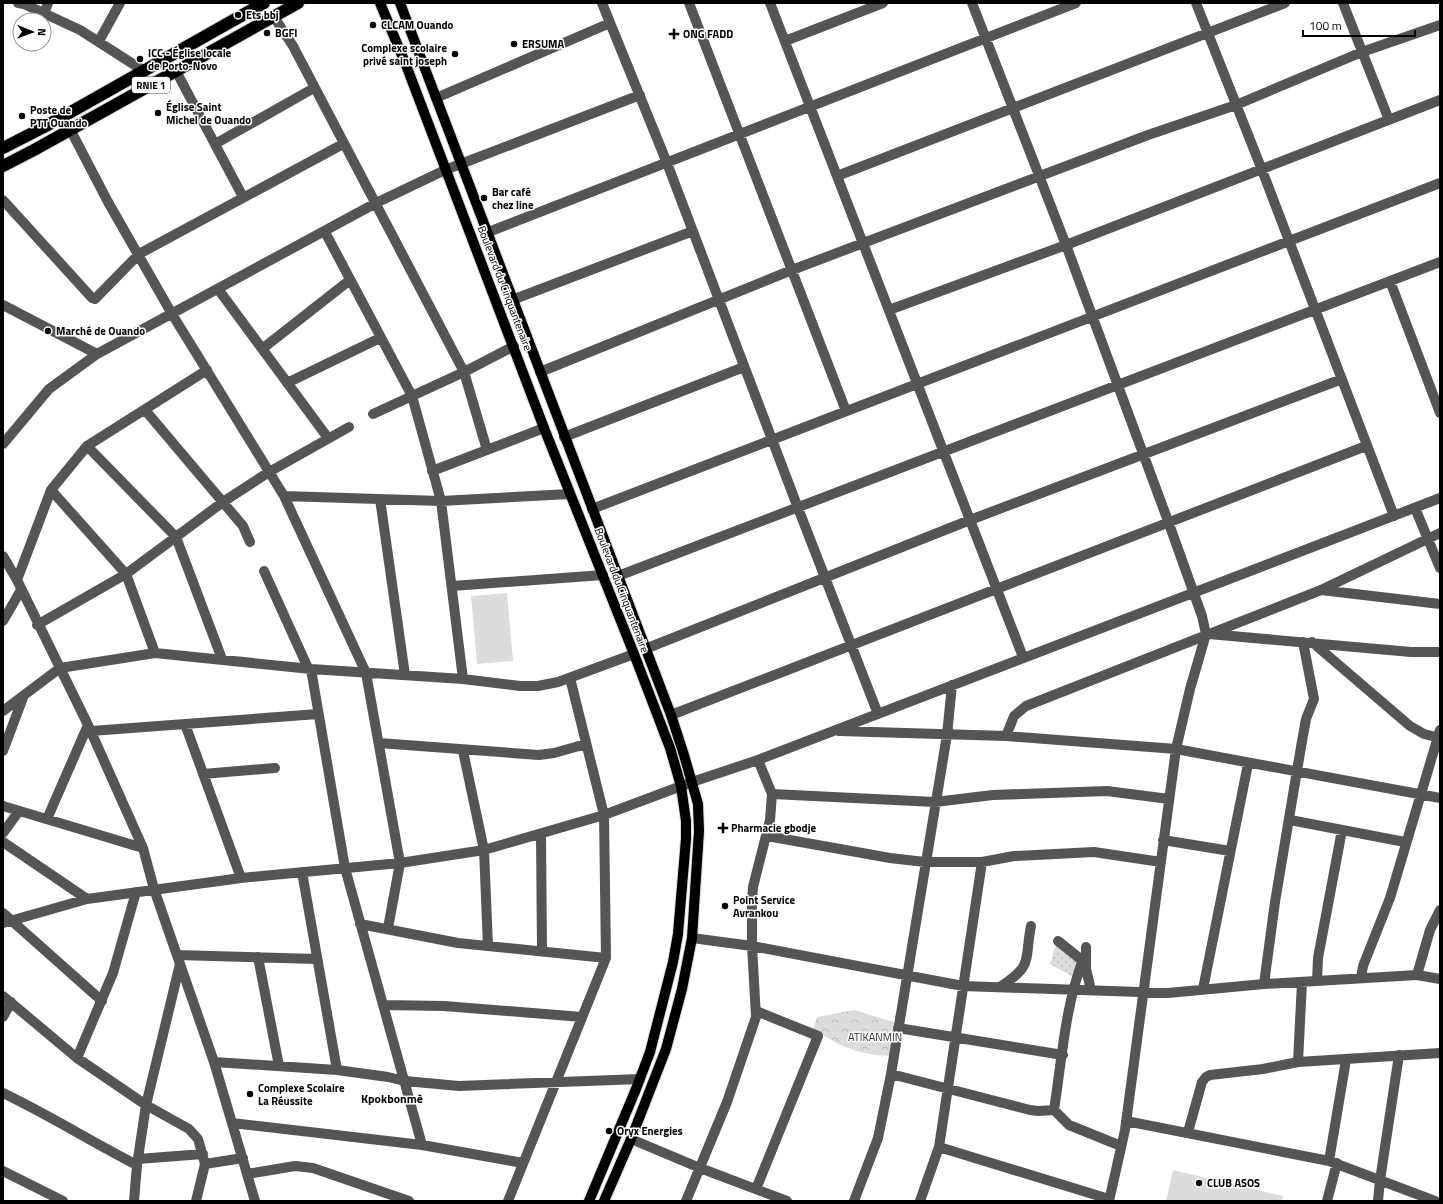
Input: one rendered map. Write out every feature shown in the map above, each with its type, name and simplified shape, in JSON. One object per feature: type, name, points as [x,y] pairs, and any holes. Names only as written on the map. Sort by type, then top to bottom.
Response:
[{"type":"highway","name":"RNIE 1","points":[[3,166],[298,3]]},
{"type":"highway","name":"RNIE 1","points":[[3,148],[144,71],[258,4]]},
{"type":"main road","name":"Boulevard du Cinquantenaire","points":[[380,3],[406,65],[544,428],[634,654],[670,748],[681,786],[686,821],[686,839],[678,934],[673,962],[659,1022],[640,1079],[589,1201]]},
{"type":"main road","name":"Boulevard du Cinquantenaire","points":[[400,3],[486,233],[671,715],[698,804],[698,831],[692,938],[682,989],[666,1050],[631,1139],[604,1201]]},
{"type":"street","points":[[18,3],[39,12]]},
{"type":"street","points":[[99,41],[120,3]]},
{"type":"street","points":[[602,3],[667,163],[718,300],[878,714]]},
{"type":"street","points":[[689,3],[846,411]]},
{"type":"street","points":[[770,3],[1023,657]]},
{"type":"street","points":[[785,41],[883,3]]},
{"type":"street","points":[[939,1146],[1109,1200],[1126,1121],[1176,749],[1190,689],[1206,634],[1194,592],[1066,245],[972,3]]},
{"type":"street","points":[[486,233],[1076,3]]},
{"type":"street","points":[[1196,3],[1262,170],[1366,446],[1394,516]]},
{"type":"street","points":[[837,176],[1285,3]]},
{"type":"street","points":[[1343,3],[1389,120]]},
{"type":"street","points":[[274,17],[293,46],[343,144],[376,203],[464,372],[486,450]]},
{"type":"street","points":[[52,18],[99,41],[144,71]]},
{"type":"street","points":[[436,98],[610,23]]},
{"type":"street","points":[[540,372],[792,270],[1039,176],[1236,104],[1362,52],[1440,25]]},
{"type":"street","points":[[176,71],[243,197]]},
{"type":"street","points":[[215,144],[314,88]]},
{"type":"street","points":[[3,444],[49,388],[97,354],[376,203],[445,170],[460,163],[640,96]]},
{"type":"street","points":[[889,310],[1066,245],[1440,100]]},
{"type":"street","points":[[70,130],[108,202],[172,314],[284,496],[366,673],[400,863],[388,928]]},
{"type":"street","points":[[3,200],[92,298],[98,297],[139,254],[343,144]]},
{"type":"street","points":[[592,509],[1440,183]]},
{"type":"street","points":[[512,300],[693,231]]},
{"type":"street","points":[[324,232],[412,396],[441,501],[463,679]]},
{"type":"street","points":[[618,576],[1440,262]]},
{"type":"street","points":[[262,349],[350,280]]},
{"type":"street","points":[[1390,281],[1440,413]]},
{"type":"street","points":[[218,289],[328,438]]},
{"type":"street","points":[[3,305],[97,354]]},
{"type":"street","points":[[287,382],[380,338]]},
{"type":"street","points":[[373,414],[464,372],[514,346]]},
{"type":"street","points":[[564,437],[744,367]]},
{"type":"street","points":[[17,580],[51,490],[87,446],[207,370]]},
{"type":"street","points":[[645,649],[825,576],[1143,453],[1342,380]]},
{"type":"street","points":[[145,410],[223,502],[242,526],[250,542]]},
{"type":"street","points":[[37,625],[126,574],[223,502],[269,472],[349,427]]},
{"type":"street","points":[[432,471],[544,428]]},
{"type":"street","points":[[87,446],[176,537],[222,659]]},
{"type":"street","points":[[671,715],[997,590],[1168,521],[1366,446]]},
{"type":"street","points":[[51,490],[126,574],[155,653]]},
{"type":"street","points":[[284,496],[441,501],[570,494]]},
{"type":"street","points":[[8,922],[87,899],[241,878],[400,863],[484,850],[541,835],[604,815],[692,782],[758,760],[1440,498]]},
{"type":"street","points":[[380,499],[405,676]]},
{"type":"street","points":[[1415,508],[1440,568]]},
{"type":"street","points":[[1006,736],[1014,716],[1026,706],[1321,590],[1440,533]]},
{"type":"street","points":[[3,556],[17,580],[37,625],[89,728],[143,848],[154,889],[214,1062],[255,1201]]},
{"type":"street","points":[[264,571],[309,668],[345,868],[422,1145]]},
{"type":"street","points":[[452,586],[603,575]]},
{"type":"street","points":[[3,621],[21,590]]},
{"type":"street","points":[[1321,590],[1440,604]]},
{"type":"street","points":[[1206,634],[1411,652],[1440,652]]},
{"type":"street","points":[[1307,642],[1417,731],[1439,735],[1390,898],[1363,966],[1361,978]]},
{"type":"street","points":[[1264,984],[1275,902],[1290,820],[1297,771],[1306,719],[1314,694],[1307,642]]},
{"type":"street","points":[[3,712],[60,668],[155,653],[366,673],[463,679],[520,686],[538,686],[570,678],[634,654]]},
{"type":"street","points":[[508,1201],[606,958],[604,815],[570,678]]},
{"type":"street","points":[[854,1201],[878,1138],[891,1074],[924,862],[947,735],[952,685]]},
{"type":"street","points":[[3,751],[24,695]]},
{"type":"street","points":[[89,728],[185,724],[318,714]]},
{"type":"street","points":[[185,724],[241,878]]},
{"type":"street","points":[[47,819],[89,728]]},
{"type":"street","points":[[835,731],[1006,736],[1176,749],[1248,764],[1297,771],[1440,798]]},
{"type":"street","points":[[378,743],[463,751],[539,755],[554,753],[586,744]]},
{"type":"street","points":[[463,751],[484,850],[488,946]]},
{"type":"street","points":[[686,1201],[755,1023],[756,1011],[752,946],[753,886],[767,836],[772,794],[758,760]]},
{"type":"street","points":[[1203,989],[1248,764]]},
{"type":"street","points":[[203,774],[275,768]]},
{"type":"street","points":[[772,794],[935,802],[993,795],[1099,791],[1169,798]]},
{"type":"street","points":[[3,806],[143,848]]},
{"type":"street","points":[[3,833],[19,811]]},
{"type":"street","points":[[1290,820],[1406,842]]},
{"type":"street","points":[[1317,981],[1318,958],[1342,830]]},
{"type":"street","points":[[541,835],[542,951]]},
{"type":"street","points":[[767,836],[890,858],[924,862],[982,862],[1014,856],[1094,852],[1161,862]]},
{"type":"street","points":[[1163,840],[1230,851]]},
{"type":"street","points":[[3,842],[87,899]]},
{"type":"street","points":[[922,1200],[939,1146],[982,862]]},
{"type":"street","points":[[302,872],[337,1070]]},
{"type":"street","points":[[77,1058],[102,1000],[122,946],[136,892]]},
{"type":"street","points":[[1417,975],[1430,930],[1440,910]]},
{"type":"street","points":[[3,913],[8,922],[102,1000]]},
{"type":"street","points":[[360,924],[388,928],[458,943],[606,958]]},
{"type":"street","points":[[1000,987],[1016,976],[1024,968],[1031,926]]},
{"type":"street","points":[[692,938],[752,946],[963,986],[1074,989],[1144,993],[1417,975],[1440,979]]},
{"type":"street","points":[[1058,941],[1084,959],[1091,990]]},
{"type":"street","points":[[1054,1110],[1074,989],[1084,959],[1086,947]]},
{"type":"street","points":[[179,959],[258,957],[317,959]]},
{"type":"street","points":[[258,957],[280,1066]]},
{"type":"street","points":[[134,1201],[137,1162],[146,1105],[179,959]]},
{"type":"street","points":[[1298,1062],[1302,982]]},
{"type":"street","points":[[3,1017],[7,999],[77,1058],[146,1105],[189,1129],[198,1139],[204,1159],[196,1201]]},
{"type":"street","points":[[383,1005],[444,1006],[582,1017]]},
{"type":"street","points":[[756,1011],[818,1036],[756,1189]]},
{"type":"street","points":[[898,1028],[1063,1055]]},
{"type":"street","points":[[1188,1132],[1202,1082],[1206,1077],[1298,1062],[1440,1053]]},
{"type":"street","points":[[1378,1201],[1400,1055]]},
{"type":"street","points":[[1327,1201],[1346,1060]]},
{"type":"street","points":[[214,1062],[337,1070],[388,1077],[405,1081],[459,1086],[521,1085],[555,1082],[640,1079]]},
{"type":"street","points":[[891,1074],[1030,1110],[1054,1110],[1069,1125],[1121,1146]]},
{"type":"street","points":[[3,1093],[42,1111],[92,1142],[137,1162],[243,1158]]},
{"type":"street","points":[[1126,1121],[1188,1132],[1333,1162],[1437,1201],[1440,1192]]},
{"type":"street","points":[[232,1123],[422,1145],[523,1164]]},
{"type":"street","points":[[631,1139],[700,1168],[787,1201]]},
{"type":"street","points":[[247,1174],[295,1166],[313,1168],[409,1201]]},
{"type":"street","points":[[3,1171],[62,1201]]},
{"type":"green space","points":[[507,593],[513,661],[477,664],[471,596]]},
{"type":"green space","points":[[1058,938],[1083,959],[1073,977],[1050,964]]},
{"type":"green space","name":"ATIKANMIN","points":[[854,1010],[893,1022],[902,1029],[897,1056],[884,1056],[853,1050],[813,1029],[817,1017]]},
{"type":"green space","name":"CLUB ASOS","points":[[1173,1170],[1283,1196],[1282,1201],[1166,1201]]},
{"type":"place","name":"Ets bbj","points":[[238,15]]},
{"type":"place","name":"CLCAM Ouando","points":[[373,25]]},
{"type":"place","name":"BGFI","points":[[267,33]]},
{"type":"place","name":"ONG FADD","points":[[674,34]]},
{"type":"place","name":"ERSUMA","points":[[514,44]]},
{"type":"place","name":"Complexe scolaire privé saint joseph","points":[[455,54]]},
{"type":"place","name":"ICC - Église locale de Porto-Novo","points":[[140,59]]},
{"type":"place","name":"Église Saint Michel de Ouando","points":[[158,113]]},
{"type":"place","name":"Poste de PTT Ouando","points":[[22,116]]},
{"type":"place","name":"Bar café chez line","points":[[484,198]]},
{"type":"place","name":"Marché de Ouando","points":[[48,331]]},
{"type":"place","name":"Pharmacie gbodje","points":[[723,828]]},
{"type":"place","name":"Point Service Avrankou","points":[[725,906]]},
{"type":"place","name":"Complexe Scolaire La Réussite","points":[[250,1094]]},
{"type":"place","name":"Oryx Energies","points":[[609,1131]]},
{"type":"place","name":"CLUB ASOS","points":[[1199,1183]]},
{"type":"district","name":"Kpokbonmè","points":[[392,1098]]}]
